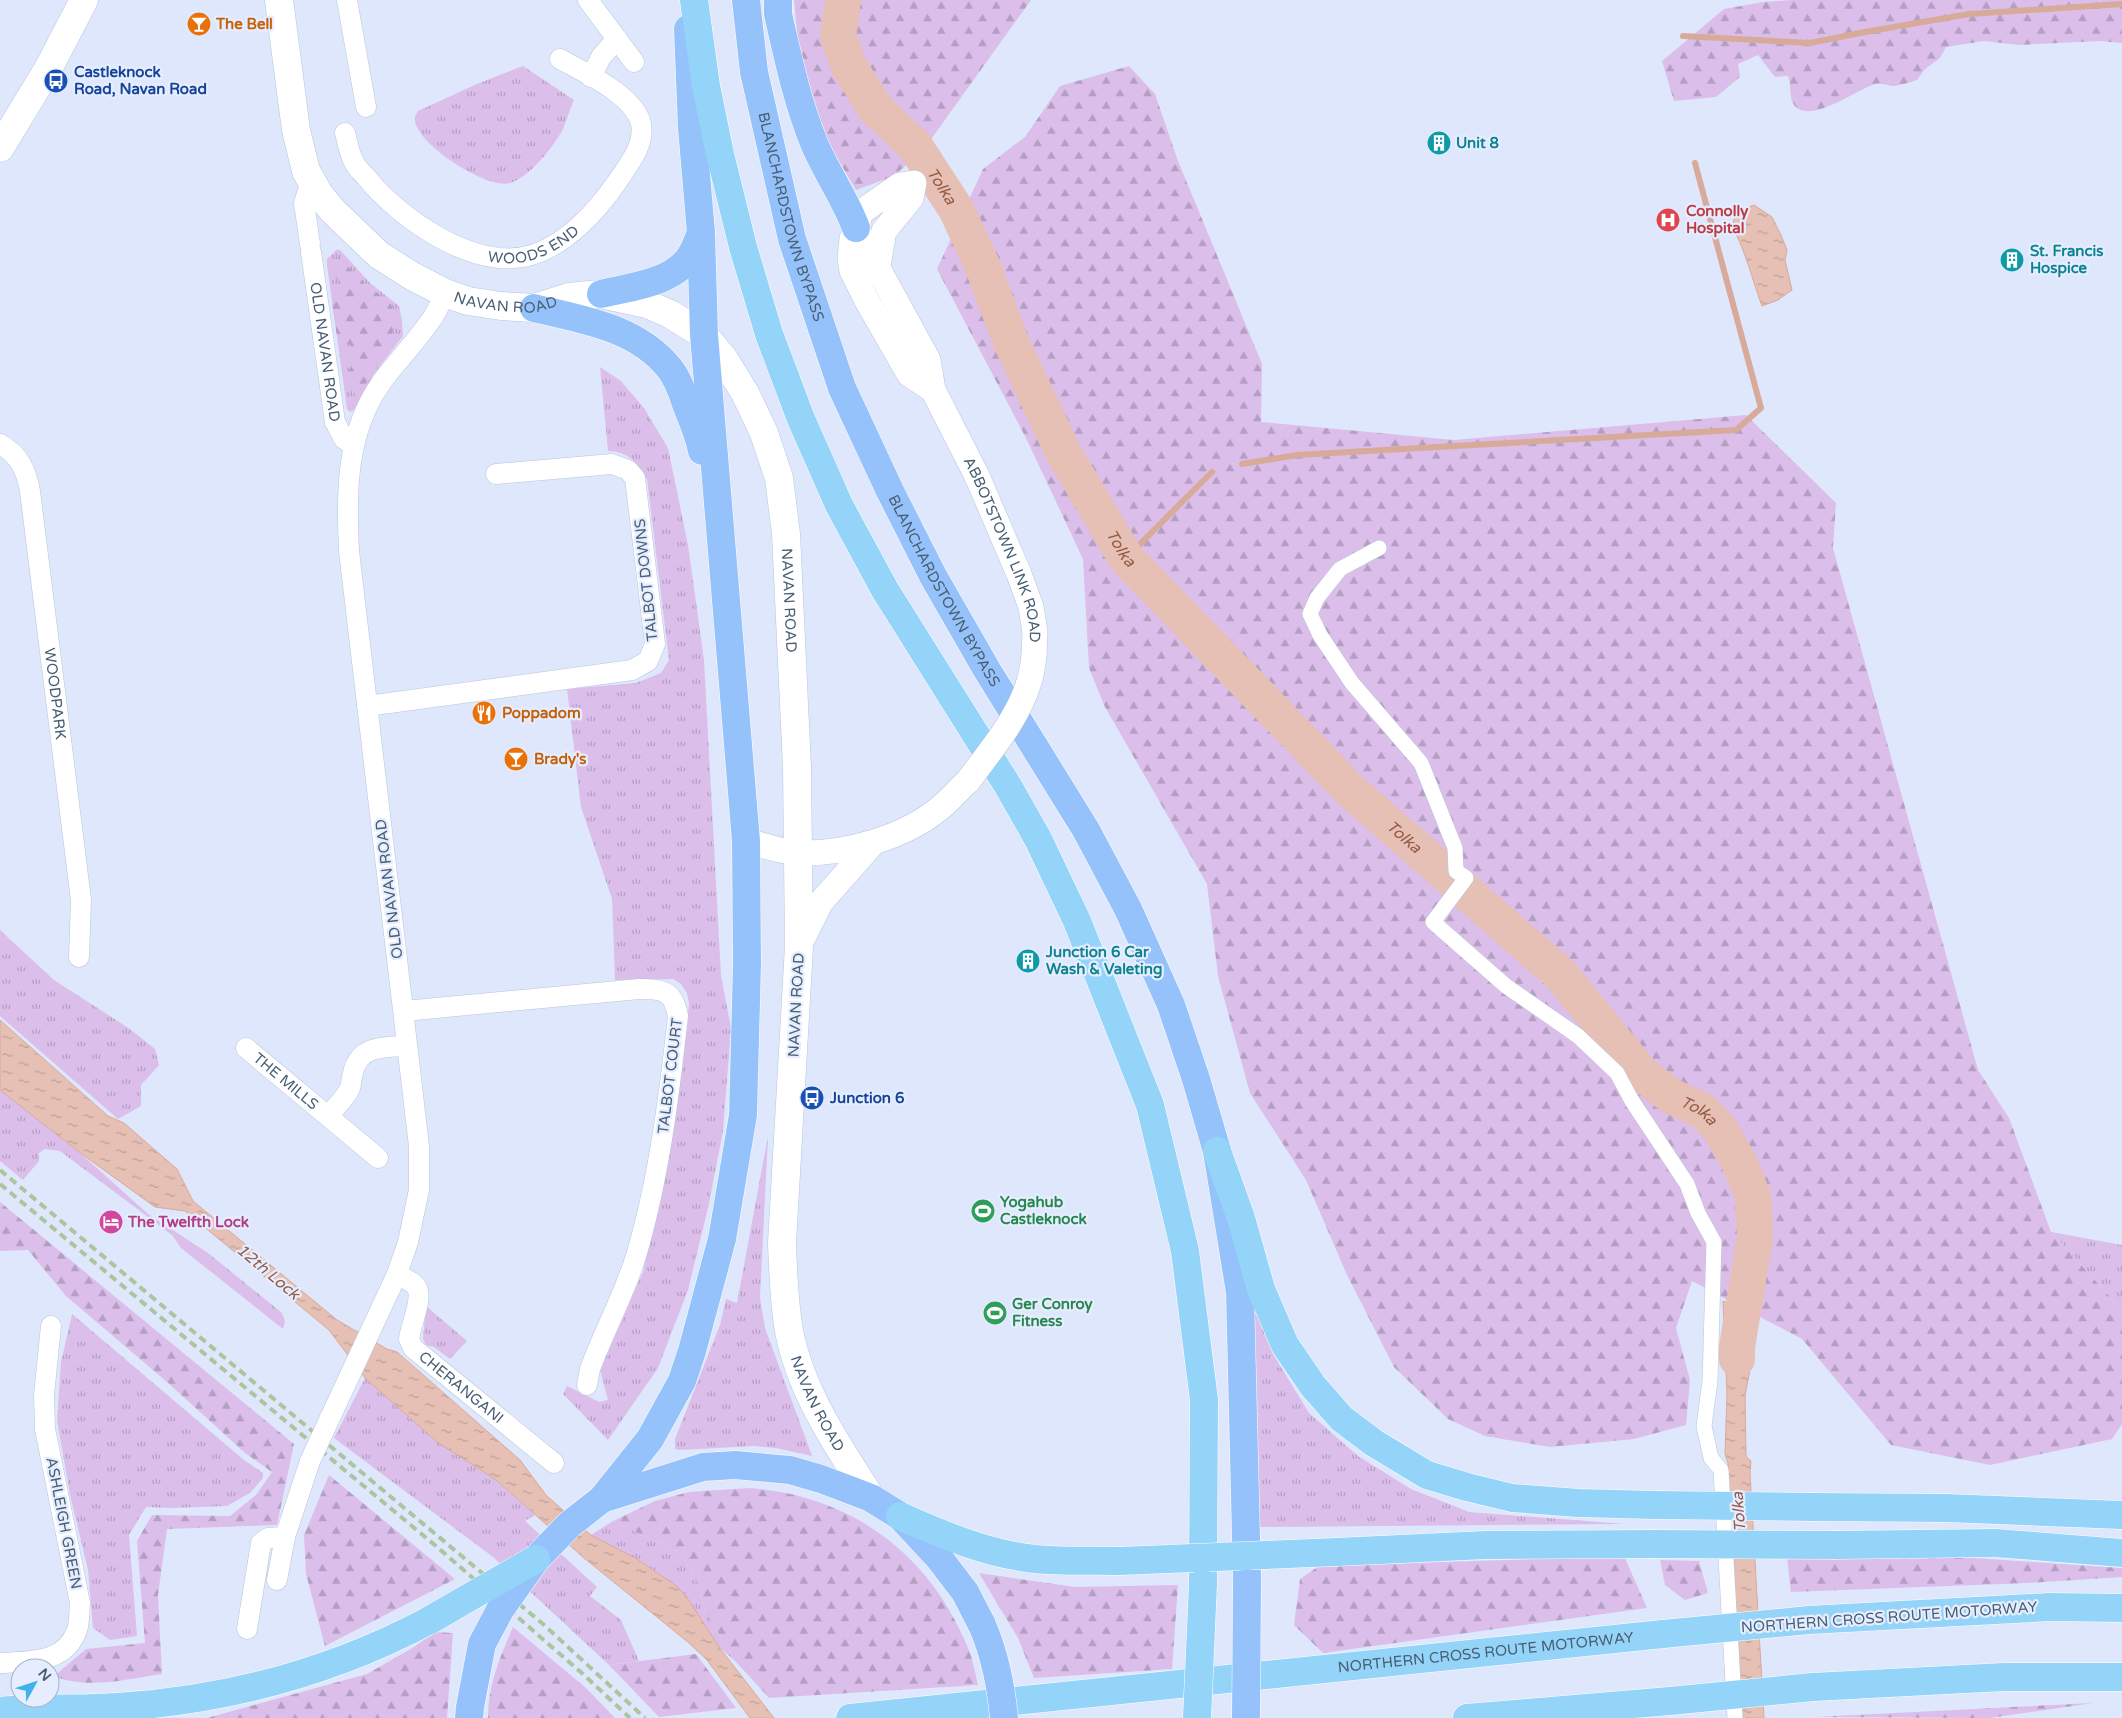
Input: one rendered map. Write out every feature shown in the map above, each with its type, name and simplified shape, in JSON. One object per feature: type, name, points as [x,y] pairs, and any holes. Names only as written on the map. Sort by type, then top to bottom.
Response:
[{"type":"highway","points":[[469,1718],[482,1644],[514,1587],[553,1539],[602,1498],[650,1439],[682,1381],[692,1351],[722,1238],[743,1115],[747,964],[746,841],[704,335],[701,233],[692,128],[686,0]]},
{"type":"highway","points":[[694,0],[706,86],[720,154],[741,238],[769,334],[801,419],[839,505],[885,590],[1008,786],[1038,839],[1077,921],[1150,1105],[1185,1251],[1204,1400],[1203,1584],[1197,1718]]},
{"type":"highway","name":"BLANCHARDSTOWN BYPASS","points":[[746,0],[754,72],[789,229],[816,316],[842,388],[933,576],[987,670],[1086,830],[1128,909],[1172,1005],[1217,1151],[1240,1292],[1248,1583],[1246,1718]]},
{"type":"highway","points":[[778,0],[778,14],[799,103],[815,145],[848,206],[856,228]]},
{"type":"highway","points":[[601,294],[655,281],[677,270],[691,256],[701,233]]},
{"type":"highway","points":[[534,308],[615,328],[648,346],[670,369],[678,381],[700,439],[725,586]]},
{"type":"highway","points":[[1217,1151],[1241,1218],[1261,1288],[1285,1346],[1313,1386],[1342,1419],[1374,1443],[1426,1475],[1512,1498],[1578,1503],[1946,1508],[2122,1514]]},
{"type":"highway","points":[[602,1498],[703,1467],[735,1465],[790,1470],[821,1479],[871,1498],[900,1516],[935,1532],[990,1551],[1036,1559],[1120,1561],[1486,1545],[1654,1544],[1835,1545],[1995,1543],[2122,1553]]},
{"type":"highway","points":[[900,1516],[940,1558],[964,1592],[982,1625],[992,1649],[1002,1687],[1004,1718]]},
{"type":"highway","points":[[0,1712],[118,1707],[199,1699],[293,1677],[342,1661],[430,1620],[536,1560]]},
{"type":"highway","name":"NORTHERN CROSS ROUTE MOTORWAY","points":[[850,1718],[1809,1620],[2050,1607],[2122,1608]]},
{"type":"highway","points":[[1466,1718],[1812,1687],[2004,1677],[2122,1677]]},
{"type":"main road","points":[[0,148],[48,68],[84,0]]},
{"type":"main road","name":"NAVAN ROAD","points":[[279,0],[299,148],[310,181],[332,210],[379,255],[412,276],[445,293],[468,301],[534,308],[569,298],[601,294],[647,304],[677,318],[704,335],[724,359],[745,394],[764,433],[779,478],[787,544],[797,767],[799,946],[782,1243],[784,1280],[790,1330],[798,1365],[816,1407],[871,1498]]},
{"type":"street","points":[[347,0],[366,107]]},
{"type":"street","points":[[588,0],[634,62]]},
{"type":"street","points":[[590,77],[601,57],[617,39]]},
{"type":"street","name":"WOODS END","points":[[345,133],[354,163],[379,194],[413,222],[448,242],[479,254],[521,257],[534,254],[556,243],[583,223],[609,192],[632,159],[641,140],[640,123],[633,110],[618,92],[560,59]]},
{"type":"street","name":"OLD NAVAN ROAD","points":[[310,181],[304,203],[334,422],[344,439],[353,444]]},
{"type":"street","name":"ABBOTSTOWN LINK ROAD","points":[[878,266],[884,231],[912,198],[914,183],[900,185],[862,212],[850,248],[852,271],[910,374],[933,390]]},
{"type":"street","name":"ABBOTSTOWN LINK ROAD","points":[[746,841],[797,853],[829,851],[873,843],[914,825],[939,809],[968,781],[1000,737],[1022,702],[1030,680],[1035,632],[1031,607],[1019,574],[973,468],[933,390],[928,360],[878,266],[859,237],[856,228]]},
{"type":"street","name":"OLD NAVAN ROAD","points":[[286,1537],[310,1461],[398,1274],[408,1242],[419,1190],[419,1146],[348,545],[347,504],[353,444],[359,425],[381,383],[432,319],[445,293]]},
{"type":"street","name":"WOODPARK","points":[[0,444],[13,451],[25,468],[30,491],[81,900],[79,957]]},
{"type":"street","name":"TALBOT DOWNS","points":[[368,706],[632,670],[648,660],[655,644],[635,478],[628,470],[612,464],[496,474]]},
{"type":"street","points":[[1379,548],[1340,569],[1317,598],[1310,614],[1320,635],[1352,684],[1420,763],[1456,848],[1456,871],[1466,878],[1433,922],[1506,986],[1578,1036],[1617,1073],[1632,1101],[1687,1184],[1698,1213],[1714,1242],[1710,1382],[1704,1426],[1711,1458],[1721,1470],[1735,1718]]},
{"type":"street","points":[[799,946],[821,902],[873,843]]},
{"type":"street","name":"TALBOT COURT","points":[[404,1011],[639,989],[654,989],[667,992],[676,1002],[678,1016],[668,1105],[646,1219],[636,1258],[590,1369],[587,1385]]},
{"type":"street","name":"THE MILLS","points":[[328,1116],[351,1087],[353,1072],[358,1058],[369,1050],[384,1046],[407,1046]]},
{"type":"street","name":"THE MILLS","points":[[246,1048],[378,1158]]},
{"type":"street","name":"CHERANGANI","points":[[398,1274],[416,1285],[419,1290],[408,1340],[413,1348],[554,1463]]},
{"type":"street","name":"ASHLEIGH GREEN","points":[[0,1663],[49,1659],[65,1650],[78,1630],[80,1603],[46,1429],[44,1395],[51,1326]]},
{"type":"street","points":[[247,1629],[261,1543],[268,1538],[286,1537],[277,1580]]},
{"type":"green space","points":[[794,0],[1031,0],[924,149],[894,176],[856,190],[826,139],[799,52]]},
{"type":"green space","points":[[1792,0],[2122,0],[2122,43],[2101,41],[2019,45],[1984,41],[1946,47],[1940,58],[1925,69],[1917,80],[1894,86],[1880,83],[1875,84],[1815,111],[1805,111],[1797,108],[1792,101],[1788,76],[1775,77],[1758,55],[1738,64],[1740,77],[1716,97],[1674,101],[1662,61],[1724,9],[1763,2]]},
{"type":"green space","points":[[523,66],[574,100],[563,129],[554,144],[525,175],[510,183],[500,183],[486,179],[453,162],[426,140],[418,128],[415,118],[418,111],[477,84]]},
{"type":"green space","points":[[1129,66],[1155,94],[1178,161],[1262,364],[1261,422],[1454,440],[1746,415],[1836,503],[1833,548],[1978,1070],[2009,1118],[2051,1232],[2122,1310],[2122,1424],[2112,1439],[1990,1465],[1891,1445],[1802,1339],[1692,1281],[1676,1328],[1690,1380],[1686,1425],[1634,1439],[1550,1447],[1485,1436],[1448,1419],[1394,1367],[1347,1275],[1306,1180],[1250,1093],[1218,976],[1207,884],[1105,707],[1089,668],[1083,559],[1026,438],[937,269],[983,169],[1025,137],[1060,86]]},
{"type":"green space","points":[[336,250],[340,250],[370,283],[399,306],[402,321],[403,336],[374,374],[354,410],[350,412],[347,409],[327,265],[327,259]]},
{"type":"green space","points":[[339,257],[362,281],[391,304],[397,323],[392,333],[392,346],[373,370],[355,399],[354,382],[348,371],[355,362],[356,351],[337,335],[332,304],[343,291],[334,272],[333,262]]},
{"type":"green space","points":[[600,367],[621,381],[644,408],[668,448],[688,545],[704,660],[721,976],[731,1028],[723,1131],[708,1208],[688,1290],[658,1368],[608,1440],[563,1394],[567,1386],[599,1402],[608,1400],[600,1370],[643,1272],[668,1160],[683,1060],[689,1004],[687,993],[681,984],[673,979],[615,980],[612,899],[581,807],[567,689],[636,683],[661,673],[669,660],[647,479],[627,456],[622,453],[608,451]]},
{"type":"green space","points":[[0,930],[54,980],[130,1029],[155,1049],[159,1065],[141,1085],[141,1106],[118,1119],[0,1016]]},
{"type":"green space","points":[[0,1090],[79,1152],[148,1214],[208,1253],[282,1313],[285,1321],[283,1329],[181,1248],[172,1235],[60,1151],[45,1149],[39,1153],[39,1161],[23,1180],[0,1161]]},
{"type":"green space","points":[[768,1136],[760,1298],[765,1328],[812,1456],[776,1448],[754,1446],[675,1449],[675,1439],[720,1325],[726,1299],[737,1303]]},
{"type":"green space","points":[[0,1202],[294,1444],[277,1525],[167,1529],[158,1595],[162,1674],[121,1681],[94,1683],[60,1678],[60,1671],[86,1649],[145,1643],[137,1541],[152,1515],[230,1516],[256,1495],[272,1472],[245,1453],[167,1382],[66,1296],[28,1250],[0,1251]]},
{"type":"green space","points":[[2051,1232],[2122,1245],[2122,1310]]},
{"type":"green space","points":[[1254,1300],[1273,1354],[1309,1413],[1358,1456],[1411,1489],[1469,1512],[1625,1524],[1259,1527]]},
{"type":"green space","points":[[426,1306],[467,1341],[450,1359],[434,1347],[426,1345],[423,1339]]},
{"type":"green space","points":[[72,1314],[244,1460],[263,1473],[263,1478],[250,1493],[227,1506],[146,1507],[129,1535],[137,1636],[110,1640],[93,1628],[88,1570],[70,1495],[57,1420],[61,1362]]},
{"type":"green space","points":[[365,1378],[437,1442],[495,1479],[535,1515],[525,1521],[597,1587],[590,1596],[621,1620],[639,1661],[609,1665],[493,1557],[334,1438]]},
{"type":"green space","points":[[329,1475],[455,1579],[325,1646],[306,1574],[304,1535]]},
{"type":"green space","points":[[750,1488],[790,1494],[825,1504],[853,1517],[878,1532],[901,1550],[939,1594],[955,1620],[970,1652],[978,1685],[769,1698],[736,1662],[706,1612],[695,1578],[681,1553],[613,1521],[655,1501],[689,1492]]},
{"type":"green space","points":[[613,1521],[681,1553],[695,1578],[706,1612],[736,1662],[719,1647],[686,1596],[675,1585],[637,1559],[591,1535]]},
{"type":"green space","points":[[1624,1556],[1647,1608],[1323,1653],[1294,1625],[1300,1579],[1319,1566]]},
{"type":"green space","points":[[1787,1558],[1973,1558],[2122,1568],[2122,1577],[2027,1583],[1791,1592]]},
{"type":"green space","points":[[1660,1560],[1699,1561],[1708,1593],[1685,1600],[1665,1585]]},
{"type":"green space","points":[[979,1573],[1075,1587],[1178,1585],[1172,1669],[1034,1678],[1018,1638]]},
{"type":"green space","points":[[513,1627],[586,1688],[615,1718],[488,1718],[492,1683],[499,1660]]},
{"type":"green space","points":[[435,1632],[453,1633],[447,1718],[207,1718],[367,1674],[414,1647]]},
{"type":"green space","points":[[696,1654],[736,1708],[659,1717],[609,1665]]},
{"type":"green space","points":[[2093,1703],[1990,1718],[1815,1717]]},
{"type":"water","points":[[1754,205],[1772,217],[1781,235],[1787,250],[1785,260],[1792,290],[1778,300],[1762,306],[1745,256],[1732,226],[1737,211]]},
{"type":"water","name":"12th Lock","points":[[0,1020],[108,1116],[124,1123],[177,1169],[193,1201],[337,1320],[387,1349],[397,1352],[520,1460],[546,1495],[591,1535],[637,1559],[675,1585],[686,1596],[719,1647],[774,1718],[750,1718],[707,1660],[689,1643],[584,1558],[495,1479],[437,1442],[365,1378],[329,1330],[185,1211],[155,1207],[79,1152],[0,1090]]},
{"type":"water","points":[[1723,1301],[1743,1309],[1750,1334],[1752,1360],[1745,1395],[1746,1456],[1751,1461],[1750,1473],[1764,1718],[1742,1718],[1728,1463],[1725,1454],[1727,1394]]},
{"type":"waterway","name":"Tolka","points":[[843,0],[838,36],[849,66],[875,108],[915,146],[956,209],[983,267],[1011,342],[1063,452],[1126,558],[1350,790],[1560,974],[1642,1074],[1671,1096],[1703,1111],[1720,1129],[1741,1166],[1753,1197],[1755,1237],[1737,1347],[1737,1359]]},
{"type":"waterway","points":[[1683,36],[1810,43],[1969,14],[2122,4]]},
{"type":"waterway","points":[[1242,464],[1297,455],[1736,430],[1761,408],[1695,163]]},
{"type":"waterway","points":[[1126,558],[1212,472]]},
{"type":"railway","points":[[0,1170],[543,1624],[645,1718]]},
{"type":"railway","points":[[0,1184],[436,1546],[584,1675],[630,1718]]},
{"type":"place","name":"The Bell","points":[[199,24]]},
{"type":"place","name":"Castleknock Road, Navan Road","points":[[56,81]]},
{"type":"place","name":"Unit 8","points":[[1439,143]]},
{"type":"place","name":"Connolly Hospital","points":[[1668,220]]},
{"type":"place","name":"St. Francis Hospice","points":[[2012,260]]},
{"type":"place","name":"Poppadom","points":[[484,713]]},
{"type":"place","name":"Brady's","points":[[516,759]]},
{"type":"place","name":"Junction 6 Car Wash & Valeting","points":[[1028,961]]},
{"type":"place","name":"Junction 6","points":[[812,1098]]},
{"type":"place","name":"Yogahub Castleknock","points":[[983,1211]]},
{"type":"place","name":"The Twelfth Lock","points":[[111,1222]]},
{"type":"place","name":"Ger Conroy Fitness","points":[[995,1313]]}]
